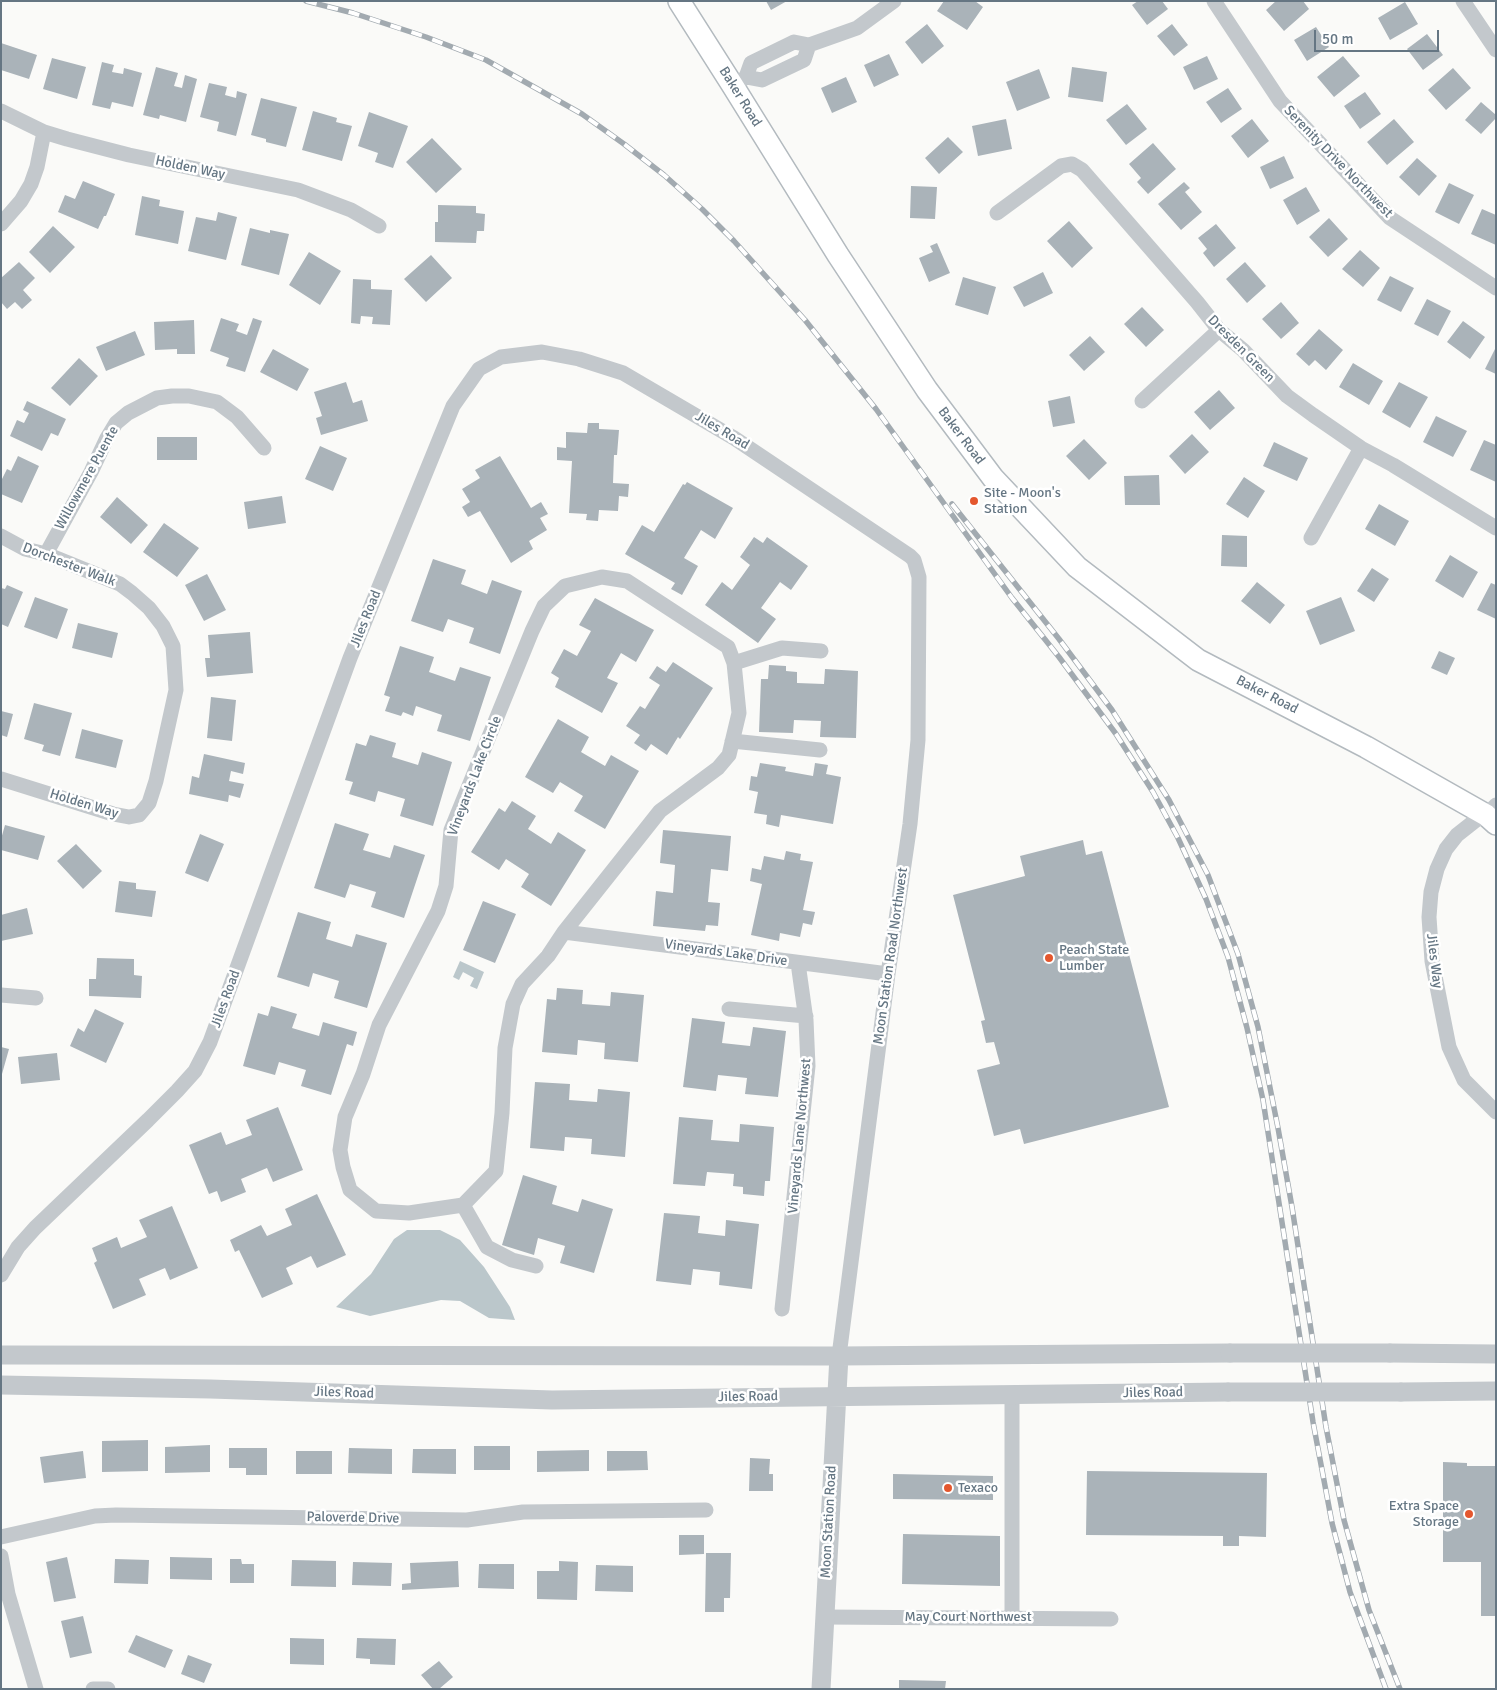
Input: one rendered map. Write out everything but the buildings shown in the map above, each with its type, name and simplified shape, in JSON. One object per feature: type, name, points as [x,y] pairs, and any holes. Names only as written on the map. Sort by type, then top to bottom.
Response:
[{"type":"main road","name":"Baker Road","points":[[679,1],[740,82],[838,255],[927,390],[993,478],[1077,567],[1198,660],[1492,814]]},
{"type":"street","points":[[740,82],[762,80],[804,60],[809,46],[857,28],[894,1]]},
{"type":"street","name":"Serenity Drive Northwest","points":[[1214,1],[1280,100],[1390,218],[1496,288]]},
{"type":"street","points":[[1463,1],[1496,50]]},
{"type":"street","name":"Holden Way","points":[[1,111],[44,132],[128,155],[298,190],[350,210],[379,226]]},
{"type":"street","points":[[1,224],[21,201],[31,184],[37,167],[44,132]]},
{"type":"street","name":"Dresden Green","points":[[997,213],[1061,166],[1072,164],[1082,170],[1198,302],[1219,330],[1243,350],[1287,396],[1361,448],[1393,465],[1496,528]]},
{"type":"street","points":[[1142,401],[1219,330]]},
{"type":"street","name":"Jiles Road","points":[[1,1275],[18,1247],[35,1228],[154,1114],[195,1071],[210,1042],[354,649],[453,406],[479,369],[501,357],[542,352],[580,359],[623,373],[734,438],[910,556]]},
{"type":"street","name":"Willowmere Puente","points":[[46,554],[116,423],[128,413],[158,398],[189,396],[217,402],[237,417],[264,448]]},
{"type":"street","points":[[1311,538],[1361,448]]},
{"type":"street","name":"Dorchester Walk","points":[[1,536],[25,549],[46,554],[120,584],[149,608],[163,626],[174,646],[176,690],[161,761]]},
{"type":"street","name":"Moon Station Road Northwest","points":[[839,1356],[888,974],[910,824],[918,740],[919,577],[914,560],[910,556]]},
{"type":"street","name":"Vineyards Lake Circle","points":[[602,577],[627,581],[728,647],[734,662],[739,713],[728,755],[718,768],[660,811],[564,932],[548,956],[522,984],[513,1004],[505,1048],[502,1113],[496,1171],[463,1205],[409,1213],[376,1211],[350,1190],[340,1150],[344,1117],[363,1074],[380,1025],[438,911],[446,886],[451,830],[544,606],[565,586],[602,577]]},
{"type":"street","points":[[734,662],[782,648],[821,651]]},
{"type":"street","points":[[732,741],[820,750]]},
{"type":"street","name":"Holden Way","points":[[1,779],[80,805],[129,817],[139,815],[149,804],[161,761]]},
{"type":"street","name":"Jiles Way","points":[[1492,814],[1476,820],[1457,835],[1446,848],[1431,892],[1429,917],[1432,961],[1449,1047],[1464,1080],[1496,1112]]},
{"type":"street","name":"Vineyards Lake Drive","points":[[564,932],[888,974]]},
{"type":"street","name":"Vineyards Lane Northwest","points":[[782,1309],[808,1066],[806,1016],[798,962]]},
{"type":"street","points":[[1,995],[36,998]]},
{"type":"street","points":[[729,1009],[806,1016]]},
{"type":"street","points":[[463,1205],[487,1247],[512,1260],[536,1266]]},
{"type":"street","points":[[1,1355],[839,1356],[1230,1353],[1496,1354]]},
{"type":"street","name":"Moon Station Road","points":[[821,1689],[839,1356]]},
{"type":"street","name":"Jiles Road","points":[[1,1385],[210,1388],[552,1400],[1012,1394],[1496,1391]]},
{"type":"street","points":[[1012,1394],[1012,1617]]},
{"type":"street","name":"Paloverde Drive","points":[[1,1537],[96,1516],[116,1514],[467,1520],[523,1512],[706,1510]]},
{"type":"street","points":[[1,1556],[8,1594],[36,1689]]},
{"type":"street","name":"May Court Northwest","points":[[824,1617],[1111,1618]]},
{"type":"street","points":[[93,1689],[108,1689]]},
{"type":"shaded area","points":[[460,961],[484,972],[477,989],[470,986],[474,978],[463,972],[459,980],[453,977]]},
{"type":"shaded area","points":[[407,1230],[440,1230],[460,1240],[484,1267],[510,1307],[515,1320],[489,1318],[460,1301],[441,1300],[370,1316],[336,1307],[371,1274],[394,1239]]},
{"type":"railway","points":[[306,1],[353,13],[426,37],[486,60],[582,114],[664,175],[702,209],[734,241],[805,320],[876,409],[1012,598],[1116,734],[1153,792],[1178,838],[1206,899],[1228,957],[1247,1028],[1263,1100],[1313,1422],[1332,1523],[1350,1592],[1386,1689]]},
{"type":"railway","points":[[952,504],[1059,639],[1112,710],[1169,800],[1208,875],[1238,954],[1258,1027],[1278,1128],[1326,1427],[1344,1520],[1369,1610],[1400,1689]]},
{"type":"place","name":"Site - Moon's Station","points":[[974,501]]},
{"type":"place","name":"Peach State Lumber","points":[[1049,958]]},
{"type":"place","name":"Texaco","points":[[948,1488]]},
{"type":"place","name":"Extra Space Storage","points":[[1469,1514]]}]
